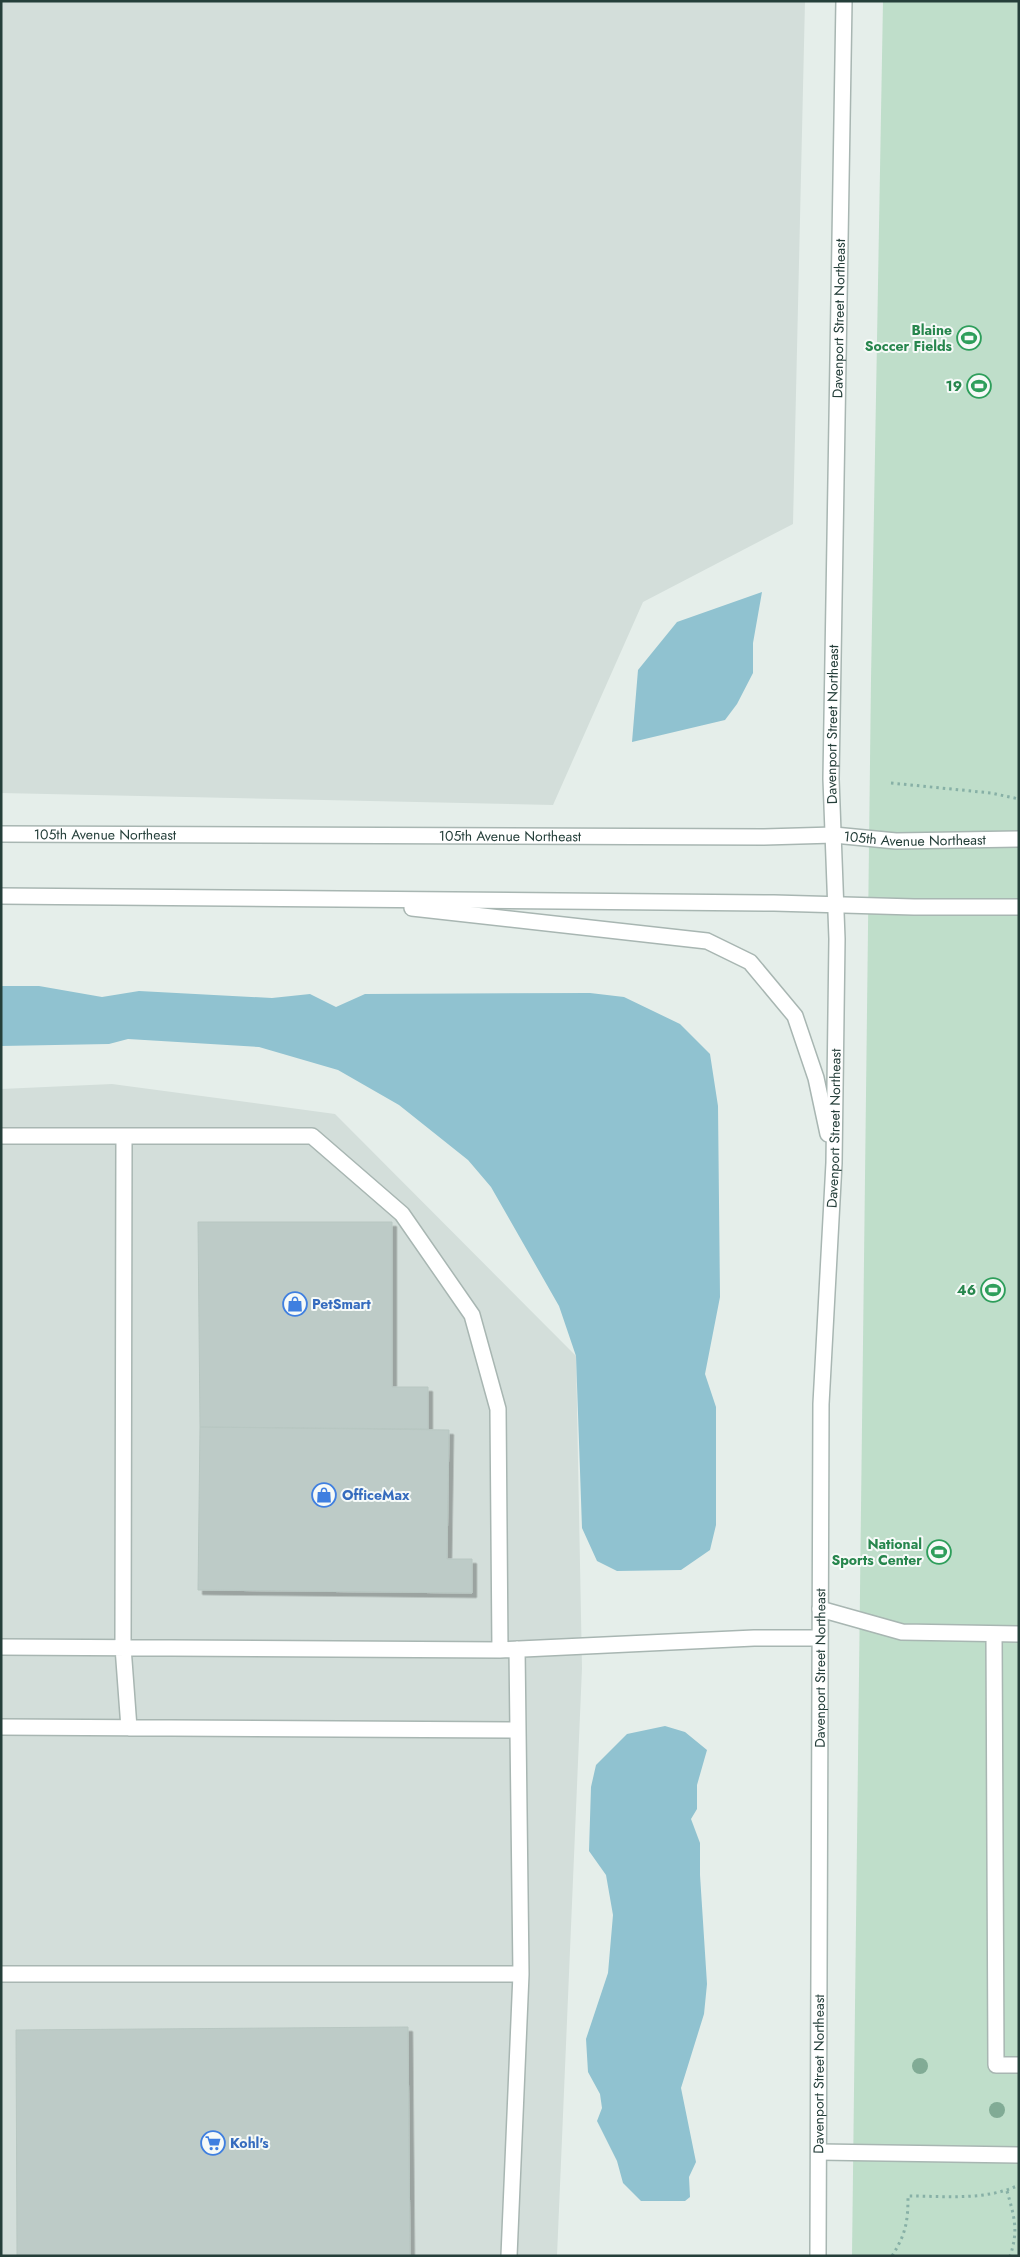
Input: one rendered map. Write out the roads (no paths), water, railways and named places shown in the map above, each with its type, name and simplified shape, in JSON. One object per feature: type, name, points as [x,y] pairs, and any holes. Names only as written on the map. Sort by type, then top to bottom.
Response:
[{"type":"street","name":"Davenport Street Northeast","points":[[818,2256],[821,1404],[834,1163],[837,905],[831,779],[844,1]]},
{"type":"street","name":"105th Avenue Northeast","points":[[1,834],[754,837],[834,835],[896,841],[1019,839]]},
{"type":"street","points":[[1,896],[1019,908]]},
{"type":"street","points":[[334,899],[707,941],[750,962],[795,1016],[816,1078],[834,1163]]},
{"type":"street","points":[[1,1136],[312,1136],[402,1214],[472,1315],[498,1409],[500,1650]]},
{"type":"street","points":[[124,1136],[123,1647],[129,1728]]},
{"type":"street","points":[[820,1608],[902,1632],[1019,1634]]},
{"type":"street","points":[[994,1634],[996,2065],[1019,2065]]},
{"type":"street","points":[[1,1647],[500,1650],[754,1638],[820,1638]]},
{"type":"street","points":[[509,2256],[521,1974],[516,1649]]},
{"type":"street","points":[[1,1728],[517,1730]]},
{"type":"street","points":[[1,1974],[521,1974]]},
{"type":"street","points":[[819,2152],[1019,2155]]},
{"type":"water","points":[[762,592],[753,643],[753,673],[737,704],[725,720],[632,742],[638,670],[677,622]]},
{"type":"water","points":[[1,986],[39,986],[102,997],[139,991],[272,998],[310,994],[336,1007],[365,994],[590,993],[624,997],[680,1024],[710,1054],[718,1106],[720,1297],[705,1374],[716,1407],[716,1525],[710,1550],[681,1570],[617,1571],[597,1561],[582,1528],[576,1356],[559,1306],[491,1187],[468,1160],[399,1105],[338,1070],[259,1047],[128,1039],[109,1044],[1,1046]]},
{"type":"water","points":[[665,1726],[685,1732],[707,1750],[697,1785],[697,1809],[691,1819],[700,1843],[700,1875],[707,1984],[704,2014],[681,2088],[696,2162],[689,2177],[690,2197],[685,2201],[641,2201],[623,2183],[617,2161],[597,2121],[602,2108],[600,2094],[588,2072],[586,2039],[608,1973],[613,1915],[606,1875],[589,1851],[591,1787],[596,1765],[627,1734]]},
{"type":"place","name":"Blaine Soccer Fields","points":[[969,338]]},
{"type":"place","name":"19","points":[[979,386]]},
{"type":"place","name":"46","points":[[993,1290]]},
{"type":"place","name":"PetSmart","points":[[295,1304]]},
{"type":"place","name":"OfficeMax","points":[[324,1495]]},
{"type":"place","name":"National Sports Center","points":[[939,1552]]},
{"type":"place","name":"Kohl's","points":[[213,2143]]}]
